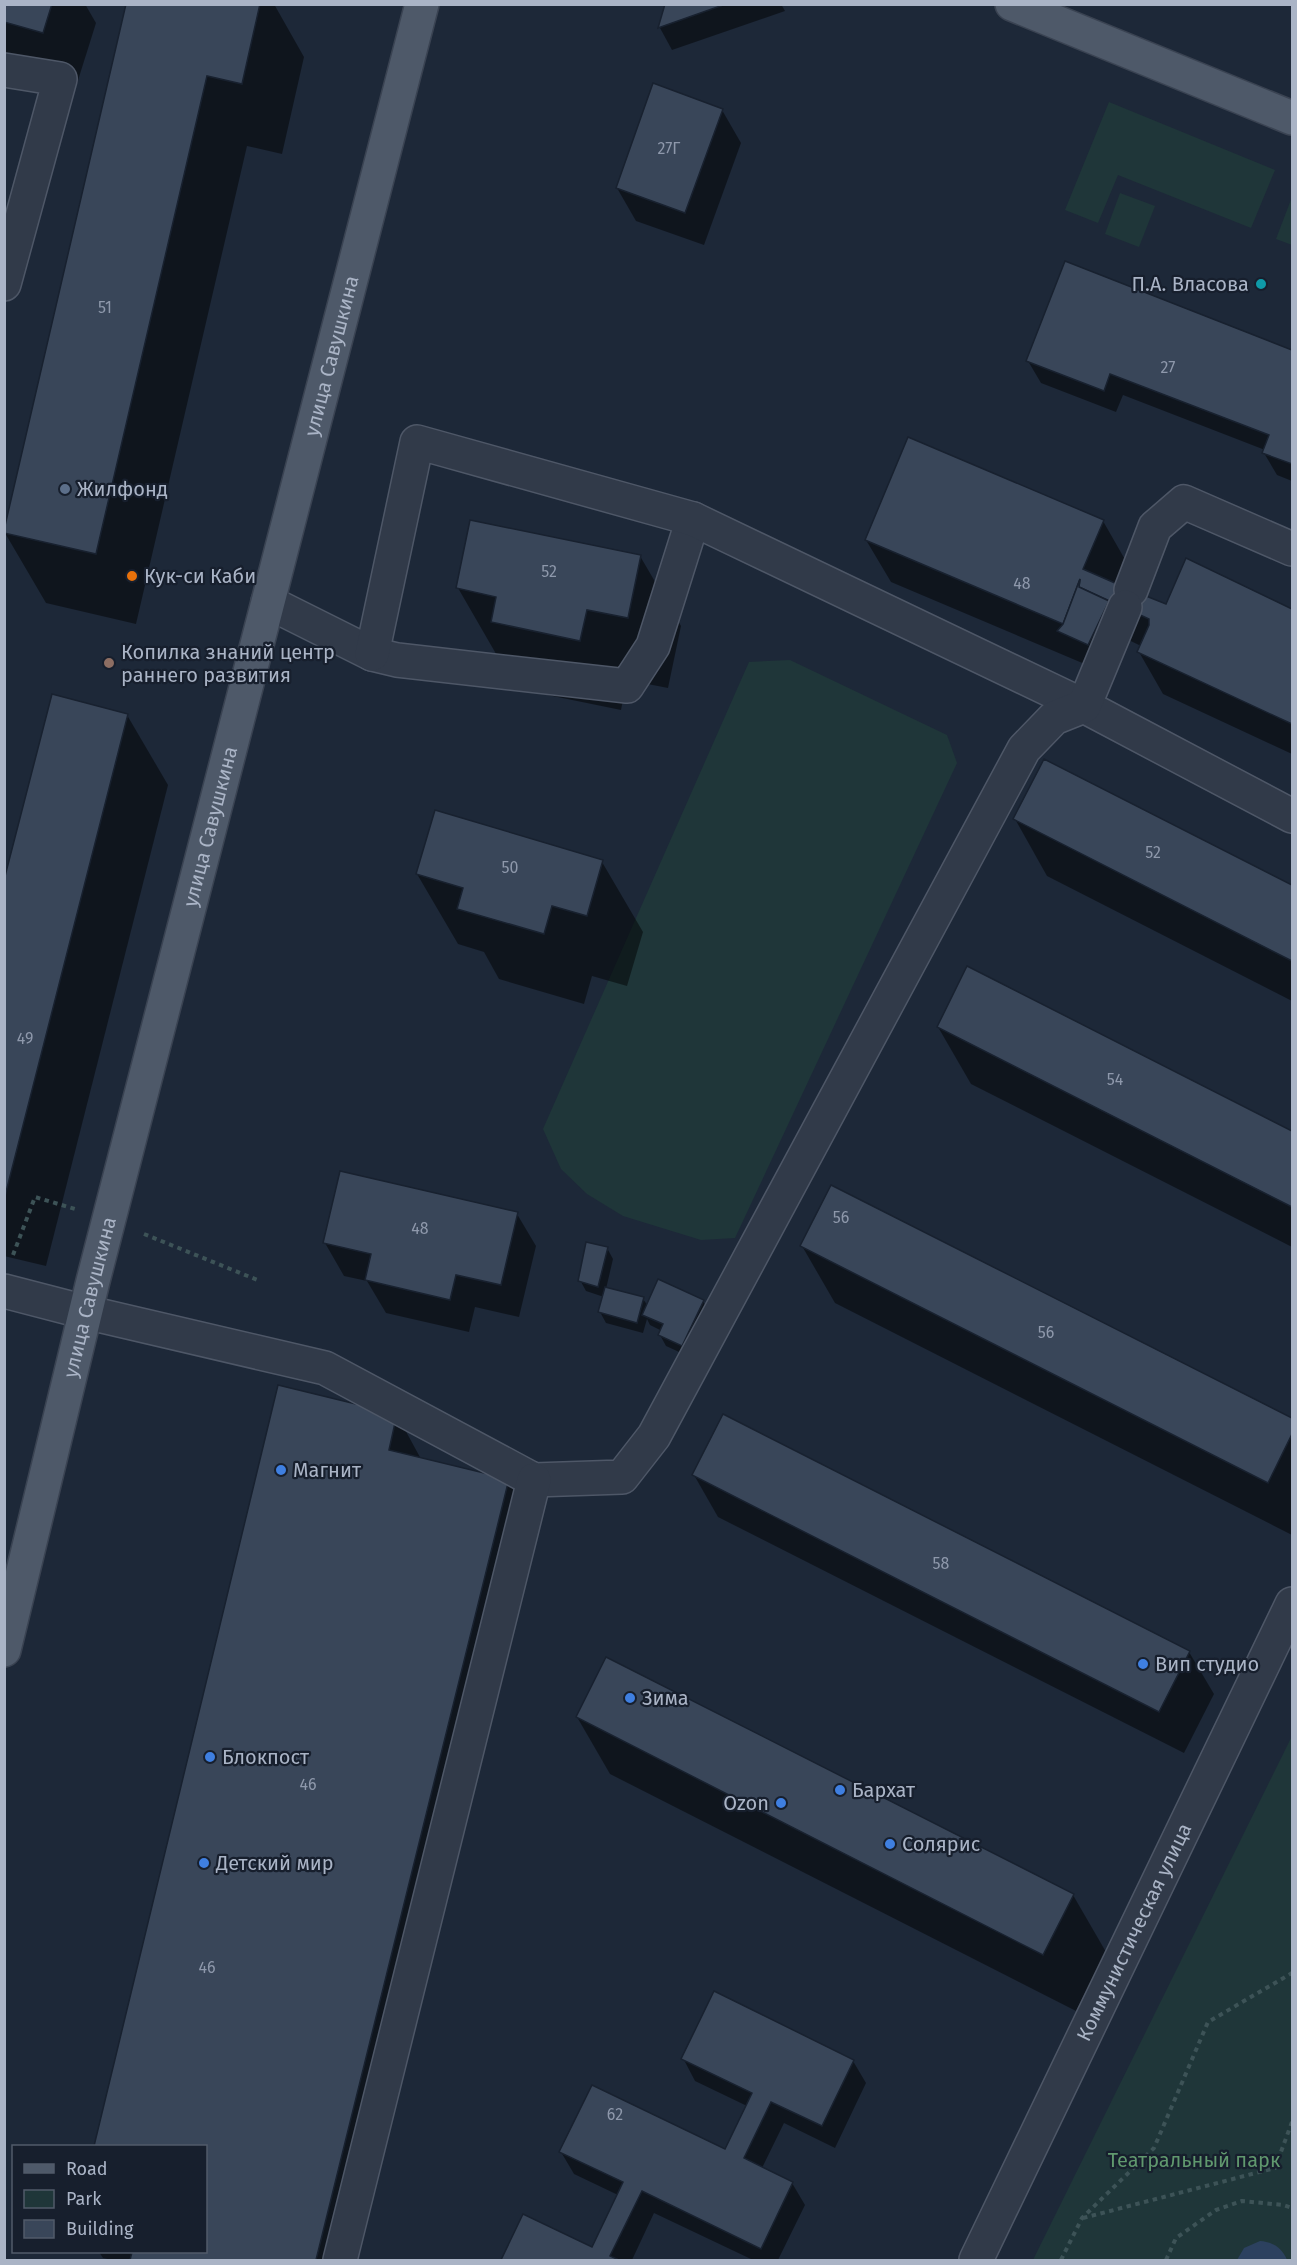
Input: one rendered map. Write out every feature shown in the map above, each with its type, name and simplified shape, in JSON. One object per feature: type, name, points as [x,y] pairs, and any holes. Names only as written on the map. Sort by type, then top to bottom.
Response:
[{"type":"main road","name":"улица Савушкина","points":[[4,1650],[85,1312],[422,4]]},
{"type":"main road","points":[[1012,4],[1293,118]]},
{"type":"street","points":[[4,70],[60,79],[4,284]]},
{"type":"street","points":[[372,654],[417,442],[693,519],[1084,706],[1293,816]]},
{"type":"street","points":[[4,1291],[325,1368],[534,1480],[622,1477],[654,1436],[1024,749],[1054,718],[1084,706],[1155,527],[1184,502],[1293,549]]},
{"type":"street","points":[[268,602],[372,654],[397,660],[627,686],[653,646],[693,519]]},
{"type":"street","points":[[340,2260],[534,1480]]},
{"type":"street","name":"Коммунистическая улица","points":[[976,2260],[1293,1604]]},
{"type":"path","points":[[1061,2260],[1082,2218],[1154,2148],[1208,2022],[1293,1973]]},
{"type":"path","points":[[1082,2218],[1275,2168],[1293,2122]]},
{"type":"path","points":[[1166,2260],[1176,2238],[1216,2210],[1242,2201],[1293,2208]]},
{"type":"green space","points":[[1109,102],[1275,170],[1251,228],[1118,175],[1098,223],[1065,210]]},
{"type":"green space","points":[[1120,193],[1155,206],[1139,247],[1105,234]]},
{"type":"green space","points":[[1292,197],[1292,245],[1276,239]]},
{"type":"green space","points":[[790,660],[947,735],[957,763],[735,1238],[701,1240],[623,1216],[587,1194],[561,1169],[543,1129],[749,662]]},
{"type":"green space","name":"Театральный парк","points":[[1292,1736],[1292,2260],[1033,2260]]},
{"type":"water","points":[[1260,2241],[1276,2246],[1287,2260],[1237,2260],[1244,2248]]},
{"type":"building","points":[[4,4],[52,4],[43,33],[4,22]]},
{"type":"building","points":[[126,4],[260,4],[242,84],[207,76],[96,554],[4,533],[4,530]]},
{"type":"building","points":[[665,4],[726,4],[658,28]]},
{"type":"building","points":[[653,83],[723,109],[685,213],[616,188]]},
{"type":"building","points":[[1065,261],[1292,350],[1292,464],[1262,453],[1269,435],[1110,374],[1104,391],[1026,361]]},
{"type":"building","points":[[908,437],[1104,520],[1083,569],[1166,604],[1186,558],[1292,609],[1292,724],[1137,652],[1149,625],[1149,619],[1079,587],[1080,579],[1063,624],[865,540]]},
{"type":"building","points":[[470,520],[641,555],[628,618],[587,610],[580,641],[491,622],[496,597],[456,588]]},
{"type":"building","points":[[1080,579],[1079,587],[1109,601],[1088,645],[1057,631],[1063,624]]},
{"type":"building","points":[[52,694],[128,714],[5,1196],[4,880]]},
{"type":"building","points":[[1044,759],[1292,885],[1292,961],[1013,819]]},
{"type":"building","points":[[435,810],[603,860],[587,916],[552,906],[544,934],[457,909],[463,888],[416,874]]},
{"type":"building","points":[[967,966],[1292,1131],[1292,1207],[937,1027]]},
{"type":"building","points":[[340,1171],[518,1212],[501,1285],[456,1275],[450,1300],[365,1280],[371,1254],[323,1243]]},
{"type":"building","points":[[831,1185],[1292,1418],[1292,1434],[1268,1483],[800,1246]]},
{"type":"building","points":[[586,1242],[608,1247],[598,1287],[578,1281]]},
{"type":"building","points":[[658,1279],[704,1300],[682,1346],[658,1335],[663,1324],[642,1315]]},
{"type":"building","points":[[605,1287],[644,1297],[637,1323],[598,1312]]},
{"type":"building","points":[[278,1385],[397,1414],[389,1450],[509,1479],[316,2260],[130,2260],[132,2253],[207,2253],[207,2145],[94,2145]]},
{"type":"building","points":[[723,1414],[1190,1651],[1159,1712],[692,1475]]},
{"type":"building","points":[[606,1657],[1074,1894],[1043,1955],[576,1717]]},
{"type":"building","points":[[714,1991],[854,2060],[822,2126],[771,2102],[744,2158],[793,2182],[761,2249],[642,2191],[610,2256],[619,2260],[501,2260],[523,2214],[592,2247],[623,2182],[559,2152],[592,2085],[725,2149],[752,2093],[681,2059]]},
{"type":"place","name":"П.А. Власова","points":[[1261,284]]},
{"type":"place","name":"Жилфонд","points":[[65,489]]},
{"type":"place","name":"Кук-си Каби","points":[[132,576]]},
{"type":"place","name":"Копилка знаний центр раннего развития","points":[[109,663]]},
{"type":"place","name":"Магнит","points":[[281,1470]]},
{"type":"place","name":"Вип студио","points":[[1143,1664]]},
{"type":"place","name":"Зима","points":[[630,1698]]},
{"type":"place","name":"Блокпост","points":[[210,1757]]},
{"type":"place","name":"Бархат","points":[[840,1790]]},
{"type":"place","name":"Ozon","points":[[781,1803]]},
{"type":"place","name":"Солярис","points":[[890,1844]]},
{"type":"place","name":"Детский мир","points":[[204,1863]]}]
